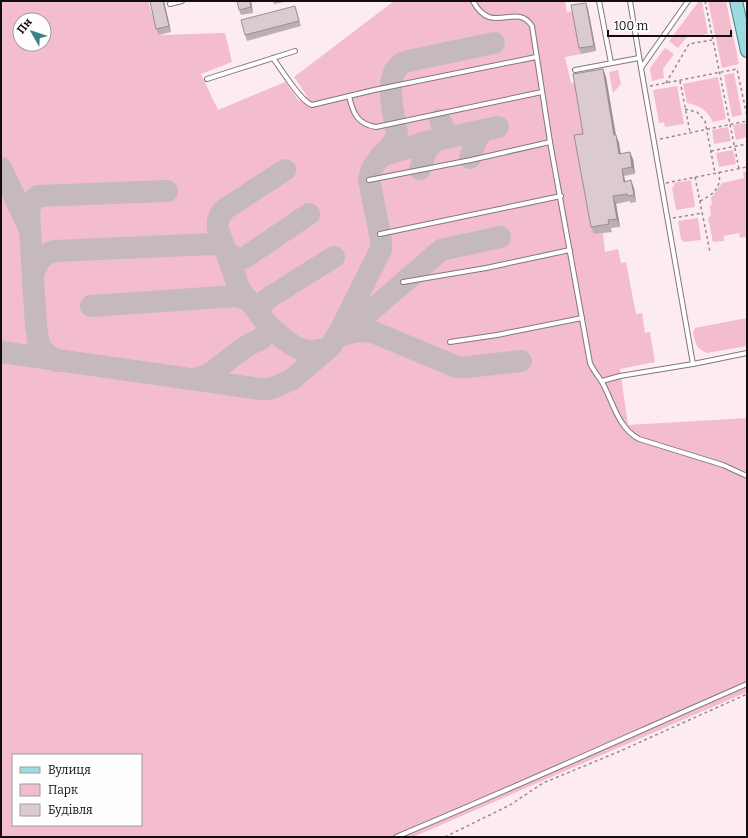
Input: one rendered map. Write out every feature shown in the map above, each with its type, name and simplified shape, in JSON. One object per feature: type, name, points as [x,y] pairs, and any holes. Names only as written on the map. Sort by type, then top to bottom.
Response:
[{"type":"main road","points":[[736,1],[747,51]]},
{"type":"lane","points":[[170,4],[182,1]]},
{"type":"lane","points":[[474,1],[481,13],[493,19],[516,16],[526,19],[532,26],[550,142],[590,363],[602,382],[622,423],[627,431],[634,437],[723,465],[747,476]]},
{"type":"lane","points":[[599,1],[611,63]]},
{"type":"lane","points":[[630,1],[693,364]]},
{"type":"lane","points":[[641,68],[688,1]]},
{"type":"lane","points":[[207,79],[295,51]]},
{"type":"lane","points":[[273,58],[294,88],[309,104],[318,105],[380,89],[536,57]]},
{"type":"lane","points":[[575,70],[640,58]]},
{"type":"lane","points":[[349,96],[352,108],[360,122],[367,126],[376,127],[542,92]]},
{"type":"lane","points":[[369,180],[485,157],[550,142]]},
{"type":"lane","points":[[380,234],[560,196]]},
{"type":"lane","points":[[403,282],[486,268],[570,250]]},
{"type":"lane","points":[[450,342],[505,334],[582,318]]},
{"type":"lane","points":[[602,382],[620,376],[693,364],[747,353]]},
{"type":"lane","points":[[396,837],[482,801],[747,684]]},
{"type":"path","points":[[705,1],[739,169]]},
{"type":"path","points":[[666,83],[690,44],[712,40]]},
{"type":"path","points":[[645,88],[737,69],[747,116]]},
{"type":"path","points":[[680,81],[690,132]]},
{"type":"path","points":[[685,109],[693,110],[701,115],[705,121],[715,173]]},
{"type":"path","points":[[654,140],[747,121]]},
{"type":"path","points":[[710,151],[747,144]]},
{"type":"path","points":[[661,184],[747,167]]},
{"type":"path","points":[[700,201],[708,197],[716,190],[720,181],[719,172]]},
{"type":"path","points":[[695,177],[710,252]]},
{"type":"path","points":[[668,219],[703,213]]},
{"type":"path","points":[[445,837],[510,805],[543,783],[618,752],[747,694]]},
{"type":"green space","points":[[1,1],[148,1],[159,35],[225,33],[232,62],[201,74],[218,110],[285,82],[299,101],[307,96],[294,77],[394,1],[572,1],[565,2],[567,12],[573,11],[581,54],[565,57],[571,83],[576,82],[586,141],[594,234],[603,233],[605,252],[618,249],[621,263],[626,262],[636,314],[642,313],[645,333],[650,332],[655,362],[620,369],[628,425],[747,418],[747,692],[413,837],[1,837]]},
{"type":"green space","points":[[699,1],[702,1],[708,34],[687,37],[678,48],[669,41]]},
{"type":"green space","points":[[708,1],[726,1],[739,64],[722,68]]},
{"type":"green space","points":[[665,48],[674,54],[663,69],[664,78],[652,81],[650,68]]},
{"type":"green space","points":[[618,70],[621,84],[613,93],[609,72]]},
{"type":"green space","points":[[734,73],[742,115],[732,117],[724,75]]},
{"type":"green space","points":[[718,77],[726,119],[713,122],[708,114],[702,109],[687,103],[683,84]]},
{"type":"green space","points":[[677,86],[684,124],[665,127],[664,122],[659,123],[653,90]]},
{"type":"green space","points":[[746,123],[747,137],[736,140],[733,125]]},
{"type":"green space","points":[[728,127],[731,141],[714,144],[712,130]]},
{"type":"green space","points":[[733,150],[736,164],[719,167],[716,153]]},
{"type":"green space","points":[[747,171],[747,237],[740,238],[739,233],[724,236],[724,241],[713,242],[708,218],[711,215],[711,198],[722,183],[744,178],[743,172]]},
{"type":"green space","points":[[691,180],[695,207],[676,210],[672,187],[674,187],[674,183]]},
{"type":"green space","points":[[698,218],[701,240],[684,242],[681,239],[678,221]]},
{"type":"green space","points":[[747,318],[747,346],[707,353],[701,350],[696,343],[693,333],[695,328]]},
{"type":"building","points":[[150,1],[163,1],[169,26],[156,29]]},
{"type":"building","points":[[237,1],[250,1],[251,7],[239,10]]},
{"type":"building","points":[[586,3],[594,46],[579,48],[571,5]]},
{"type":"building","points":[[295,6],[299,21],[245,35],[241,20]]},
{"type":"building","points":[[603,69],[614,135],[616,135],[619,154],[630,152],[632,167],[622,169],[624,182],[631,180],[634,195],[628,196],[627,194],[613,196],[617,219],[608,220],[609,224],[591,227],[574,135],[583,134],[573,74]]},
{"type":"taxiway","points":[[381,156],[391,146],[397,133],[392,107],[391,88],[394,72],[400,65],[409,61],[494,43]]},
{"type":"taxiway","points":[[440,120],[445,132],[451,137]]},
{"type":"taxiway","points":[[1,352],[260,389],[270,389],[291,380],[331,346],[381,249],[381,240],[369,180],[372,168],[381,156],[426,142],[498,127]]},
{"type":"taxiway","points":[[470,158],[476,140],[484,130]]},
{"type":"taxiway","points":[[420,169],[426,151],[434,141]]},
{"type":"taxiway","points":[[1,168],[30,230],[36,326],[39,345],[44,352],[57,361]]},
{"type":"taxiway","points":[[91,306],[237,296],[246,299],[251,303],[242,293],[238,285],[218,230],[219,218],[225,209],[285,170]]},
{"type":"taxiway","points":[[30,229],[30,207],[34,199],[38,196],[167,191]]},
{"type":"taxiway","points":[[228,253],[236,258],[244,258],[309,214]]},
{"type":"taxiway","points":[[343,335],[441,250],[500,237]]},
{"type":"taxiway","points":[[33,275],[36,266],[43,256],[55,251],[213,244],[221,245],[226,250]]},
{"type":"taxiway","points":[[260,313],[260,307],[267,299],[334,257]]},
{"type":"taxiway","points":[[194,379],[210,374],[238,352],[261,339],[266,332],[268,325],[251,303]]},
{"type":"taxiway","points":[[267,324],[281,337],[295,347],[303,350],[311,351],[330,347]]},
{"type":"taxiway","points":[[345,334],[358,331],[373,332],[457,367],[521,361]]}]
